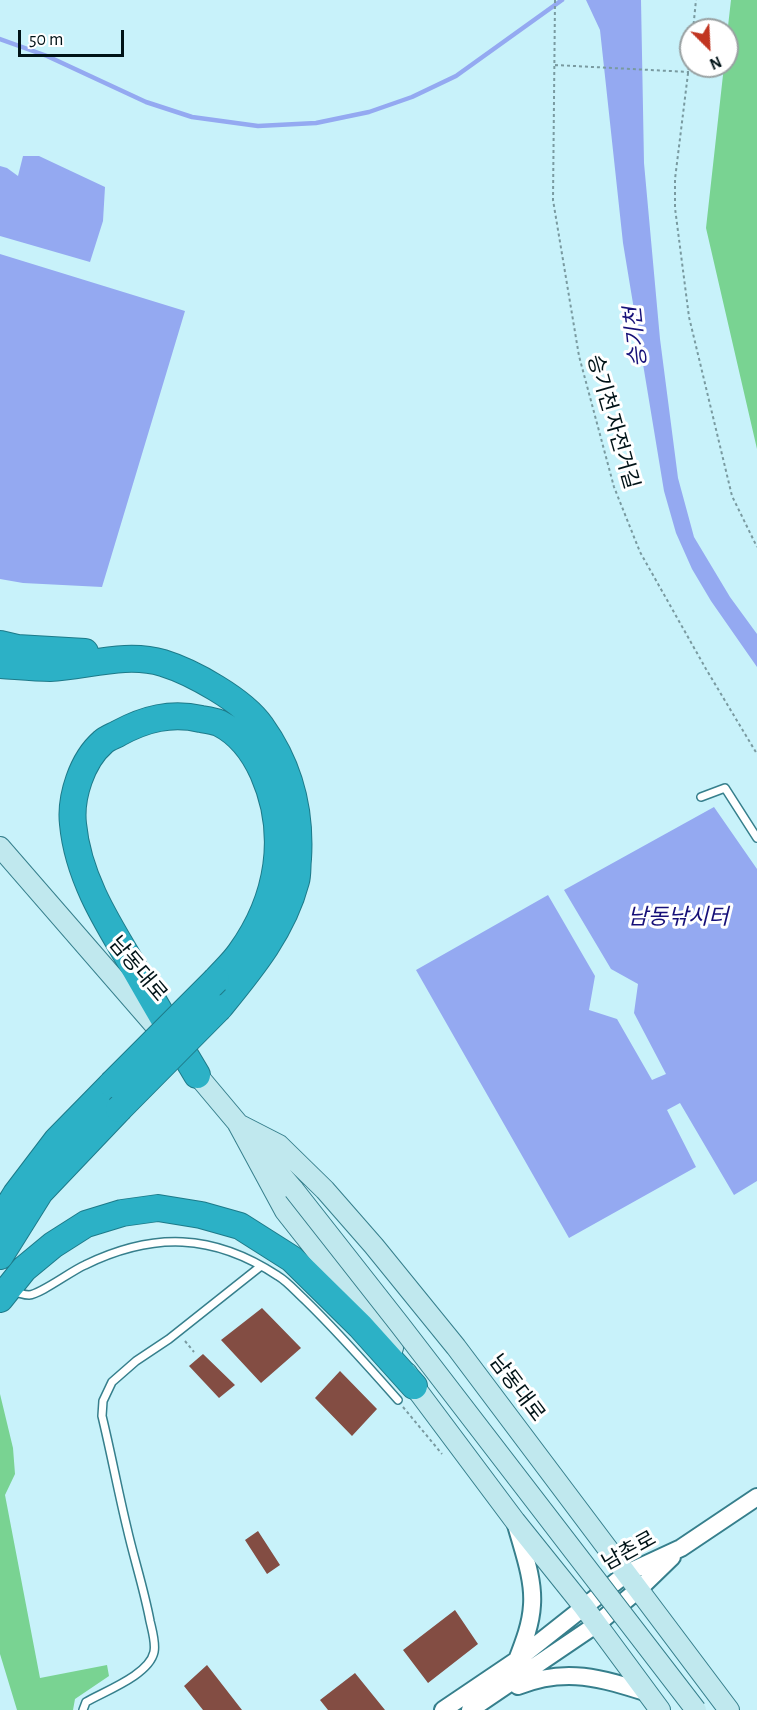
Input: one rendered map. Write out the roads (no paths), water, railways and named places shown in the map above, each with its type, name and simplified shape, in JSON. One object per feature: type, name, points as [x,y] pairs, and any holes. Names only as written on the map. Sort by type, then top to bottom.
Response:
[{"type":"highway","points":[[0,644],[16,648],[88,652],[162,663],[194,675],[231,698],[260,725],[281,762],[295,797],[299,837],[297,880],[280,923],[257,962],[219,1008],[116,1096],[57,1140],[16,1194],[0,1220]]},
{"type":"highway","points":[[0,665],[49,668],[138,658]]},
{"type":"highway","points":[[0,1256],[40,1192],[116,1096],[216,980],[245,946],[260,921],[272,891],[277,860],[278,827],[272,794],[258,761],[241,739],[219,723],[189,716],[158,717],[130,727],[103,741],[85,766],[73,795],[72,823],[80,859],[101,912],[197,1075]]},
{"type":"highway","points":[[8,1295],[24,1269],[53,1245],[86,1224],[122,1214],[158,1208],[201,1215],[240,1226],[292,1259],[360,1326],[406,1393]]},
{"type":"main road","name":"남동대로","points":[[0,847],[82,939],[294,1191],[696,1710]]},
{"type":"main road","name":"남동대로","points":[[238,1124],[285,1211],[389,1341],[406,1393],[515,1521],[584,1607],[660,1710]]},
{"type":"main road","name":"남동대로","points":[[238,1124],[279,1145],[325,1190],[374,1246],[456,1347],[729,1710]]},
{"type":"street","points":[[681,1548],[757,1497]]},
{"type":"street","points":[[515,1521],[529,1577],[532,1604],[526,1636],[517,1659]]},
{"type":"street","name":"남촌로","points":[[443,1710],[517,1659],[627,1573],[681,1548]]},
{"type":"street","name":"남촌로","points":[[470,1710],[597,1624],[639,1589],[681,1548]]},
{"type":"street","points":[[486,1699],[537,1678],[576,1675],[604,1679],[648,1693]]},
{"type":"lane","points":[[701,797],[725,788],[757,838]]},
{"type":"lane","points":[[8,1295],[35,1293],[82,1266],[130,1246],[185,1241],[220,1247],[280,1277],[406,1393]]},
{"type":"lane","points":[[83,1710],[86,1702],[130,1679],[146,1667],[154,1652],[153,1633],[144,1586],[127,1530],[102,1416],[102,1401],[112,1382],[136,1361],[261,1266]]},
{"type":"water","points":[[586,0],[641,0],[644,163],[660,339],[678,478],[694,537],[730,597],[757,634],[757,667],[711,601],[692,569],[676,533],[664,491],[623,243],[600,30]]},
{"type":"water","points":[[23,156],[39,156],[105,187],[103,221],[90,262],[0,236],[0,166],[18,176]]},
{"type":"water","points":[[0,254],[185,311],[102,587],[23,583],[0,579]]},
{"type":"water","name":"남동낚시터","points":[[714,807],[757,869],[757,1181],[734,1195],[680,1103],[667,1110],[696,1167],[569,1238],[416,970],[548,895],[595,976],[589,1010],[617,1019],[652,1080],[666,1074],[634,1013],[638,984],[611,969],[564,890]]},
{"type":"waterway","points":[[0,39],[47,56],[146,102],[192,117],[258,126],[316,123],[369,112],[412,97],[456,76],[562,0]]},
{"type":"water label","name":"승기천","points":[[636,337]]}]
